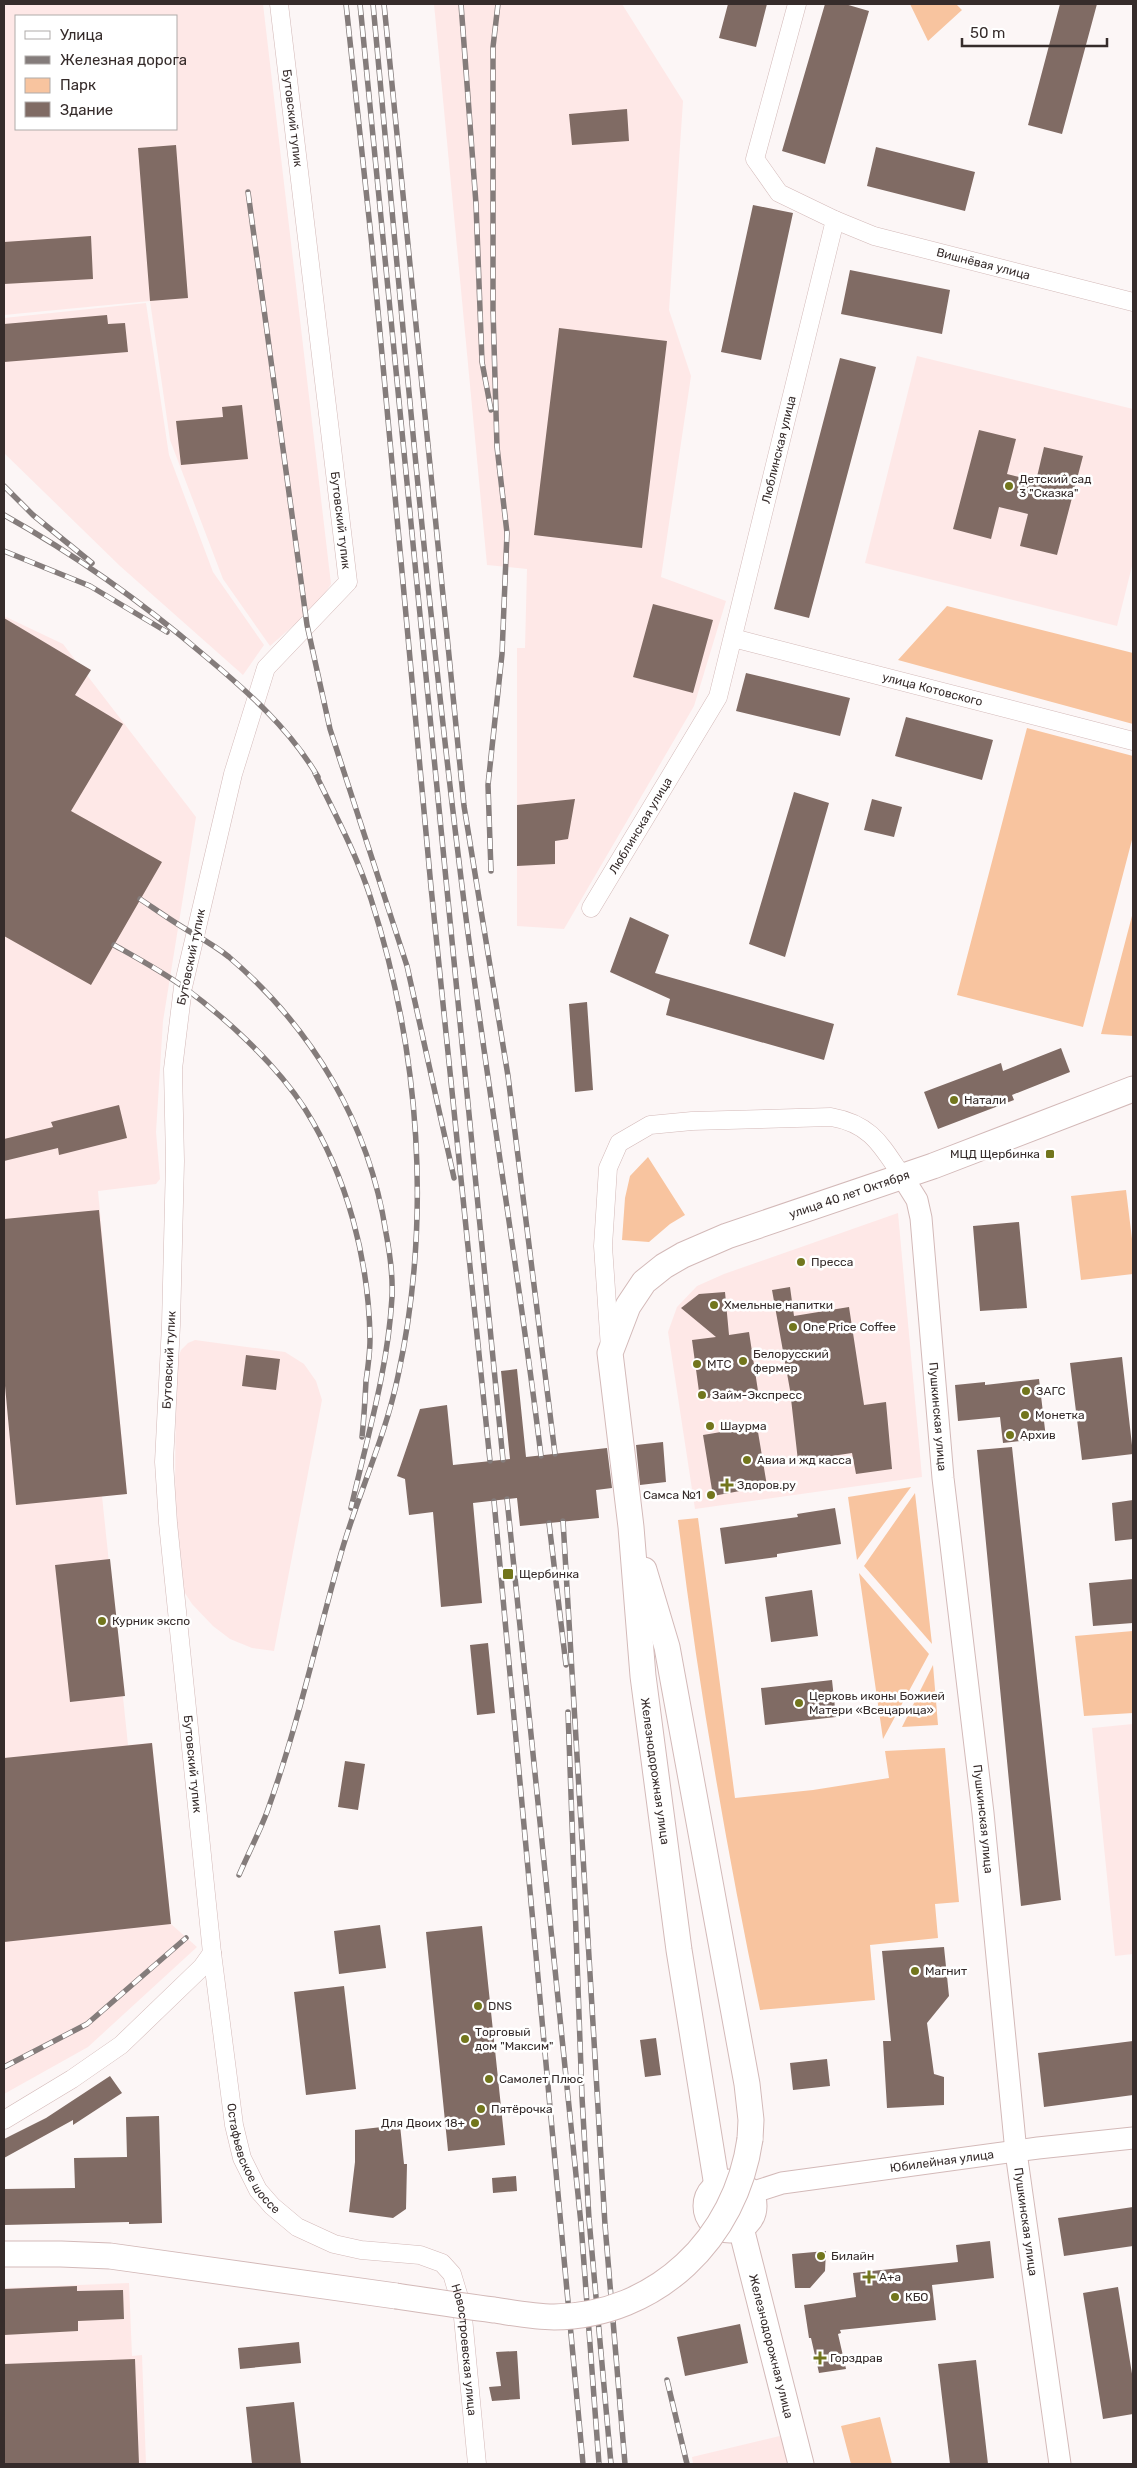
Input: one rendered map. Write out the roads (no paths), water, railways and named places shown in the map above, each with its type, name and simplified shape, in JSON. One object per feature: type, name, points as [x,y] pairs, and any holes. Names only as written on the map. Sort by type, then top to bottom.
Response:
[{"type":"main road","name":"улица 40 лет Октября","points":[[610,1353],[628,1306],[644,1282],[664,1266],[727,1236],[902,1176],[1133,1089]]},
{"type":"main road","name":"Железнодорожная улица","points":[[610,1353],[631,1527],[642,1676],[679,1950],[717,2186]]},
{"type":"main road","points":[[4,2254],[61,2254],[160,2262],[537,2316],[568,2316],[599,2311],[646,2293],[665,2282],[694,2257],[709,2240],[730,2206],[744,2172],[750,2139],[751,2120],[748,2084],[667,1647],[631,1527]]},
{"type":"main road","points":[[733,2182],[740,2184],[751,2192],[755,2206],[754,2212],[747,2224],[741,2228],[727,2231],[721,2229],[710,2220],[706,2207],[707,2200],[717,2186],[733,2182]]},
{"type":"main road","name":"Железнодорожная улица","points":[[741,2228],[801,2464]]},
{"type":"street","name":"Бутовский тупик","points":[[212,1953],[179,1642],[164,1462],[172,1325],[175,1161],[173,1069],[183,986],[233,774],[263,676],[266,668],[348,582],[279,4]]},
{"type":"street","points":[[797,4],[755,159],[779,193],[835,220]]},
{"type":"street","name":"Вишнёвая улица","points":[[835,220],[874,236],[1133,302]]},
{"type":"street","name":"Люблинская улица","points":[[591,908],[718,697],[835,220]]},
{"type":"street","name":"улица Котовского","points":[[733,638],[1133,741]]},
{"type":"street","points":[[610,1353],[603,1246],[608,1168],[619,1143],[650,1125],[692,1121],[831,1117],[850,1120],[867,1130],[902,1176]]},
{"type":"street","name":"Пушкинская улица","points":[[902,1176],[917,1200],[921,1218],[944,1478],[981,1795],[1016,2152],[1060,2464]]},
{"type":"street","points":[[4,2120],[18,2114],[122,2044],[202,1967],[212,1953]]},
{"type":"street","name":"Остафьевское шоссе","points":[[212,1953],[234,2125],[242,2158],[258,2190],[272,2206],[297,2227],[334,2244],[361,2250],[420,2255]]},
{"type":"street","name":"Юбилейная улица","points":[[751,2192],[782,2183],[1133,2138]]},
{"type":"street","name":"Новостроевская улица","points":[[420,2255],[442,2262],[452,2274],[458,2288],[462,2307],[477,2464]]},
{"type":"railway","points":[[346,4],[372,246],[431,887],[490,1461]]},
{"type":"railway","points":[[360,4],[503,1460]]},
{"type":"railway","points":[[373,4],[415,457],[451,797],[474,978],[541,1456]]},
{"type":"railway","points":[[384,4],[464,806],[508,1076],[555,1454]]},
{"type":"railway","points":[[461,4],[476,204],[482,362],[491,410]]},
{"type":"railway","points":[[491,871],[488,785],[502,654],[507,533],[497,447],[493,310],[493,47],[498,4]]},
{"type":"railway","points":[[248,192],[307,625],[330,729],[407,966],[454,1178]]},
{"type":"railway","points":[[4,486],[33,515],[92,563]]},
{"type":"railway","points":[[4,515],[83,563],[182,636],[267,712],[307,759],[318,777]]},
{"type":"railway","points":[[4,551],[90,586],[167,632]]},
{"type":"railway","points":[[239,1875],[264,1820],[278,1781],[340,1557],[386,1422],[398,1376],[409,1317],[415,1257],[416,1136],[401,1016],[388,957],[371,899],[345,835],[315,773]]},
{"type":"railway","points":[[140,899],[229,957],[287,1015],[333,1081],[351,1116],[366,1154],[378,1193],[390,1257],[392,1297],[390,1324],[381,1377],[351,1508]]},
{"type":"railway","points":[[114,945],[174,980],[249,1042],[293,1092],[320,1135],[344,1190],[360,1249],[365,1279],[369,1309],[370,1344],[362,1437]]},
{"type":"railway","points":[[507,1499],[581,2224],[599,2464]]},
{"type":"railway","points":[[494,1501],[583,2464]]},
{"type":"railway","points":[[563,1521],[605,2225],[625,2464]]},
{"type":"railway","points":[[549,1523],[566,1665]]},
{"type":"railway","points":[[568,1712],[582,2097],[589,2219],[611,2464]]},
{"type":"railway","points":[[4,2067],[87,2024],[186,1938]]},
{"type":"railway","points":[[667,2380],[687,2464]]},
{"type":"place","name":"Детский сад 3 \"Сказка\"","points":[[1009,486]]},
{"type":"place","name":"Натали","points":[[954,1100]]},
{"type":"place","name":"МЦД Щербинка","points":[[1050,1154]]},
{"type":"place","name":"Пресса","points":[[801,1262]]},
{"type":"place","name":"Хмельные напитки","points":[[714,1305]]},
{"type":"place","name":"One Price Coffee","points":[[793,1327]]},
{"type":"place","name":"Белорусский фермер","points":[[743,1361]]},
{"type":"place","name":"МТС","points":[[697,1364]]},
{"type":"place","name":"ЗАГС","points":[[1026,1391]]},
{"type":"place","name":"Займ-Экспресс","points":[[702,1395]]},
{"type":"place","name":"Монетка","points":[[1025,1415]]},
{"type":"place","name":"Шаурма","points":[[710,1426]]},
{"type":"place","name":"Архив","points":[[1010,1435]]},
{"type":"place","name":"Авиа и жд касса","points":[[747,1460]]},
{"type":"place","name":"Здоров.ру","points":[[727,1485]]},
{"type":"place","name":"Самса №1","points":[[711,1495]]},
{"type":"place","name":"Щербинка","points":[[508,1574]]},
{"type":"place","name":"Курник экспо","points":[[102,1621]]},
{"type":"place","name":"Церковь иконы Божией Матери «Всецарица»","points":[[799,1703]]},
{"type":"place","name":"Магнит","points":[[915,1971]]},
{"type":"place","name":"DNS","points":[[478,2006]]},
{"type":"place","name":"Торговый дом \"Максим\"","points":[[465,2039]]},
{"type":"place","name":"Самолет Плюс","points":[[489,2079]]},
{"type":"place","name":"Пятёрочка","points":[[481,2109]]},
{"type":"place","name":"Для Двоих 18+","points":[[475,2123]]},
{"type":"place","name":"Билайн","points":[[821,2256]]},
{"type":"place","name":"А+а","points":[[869,2277]]},
{"type":"place","name":"КБО","points":[[895,2297]]},
{"type":"place","name":"Горздрав","points":[[820,2358]]}]
